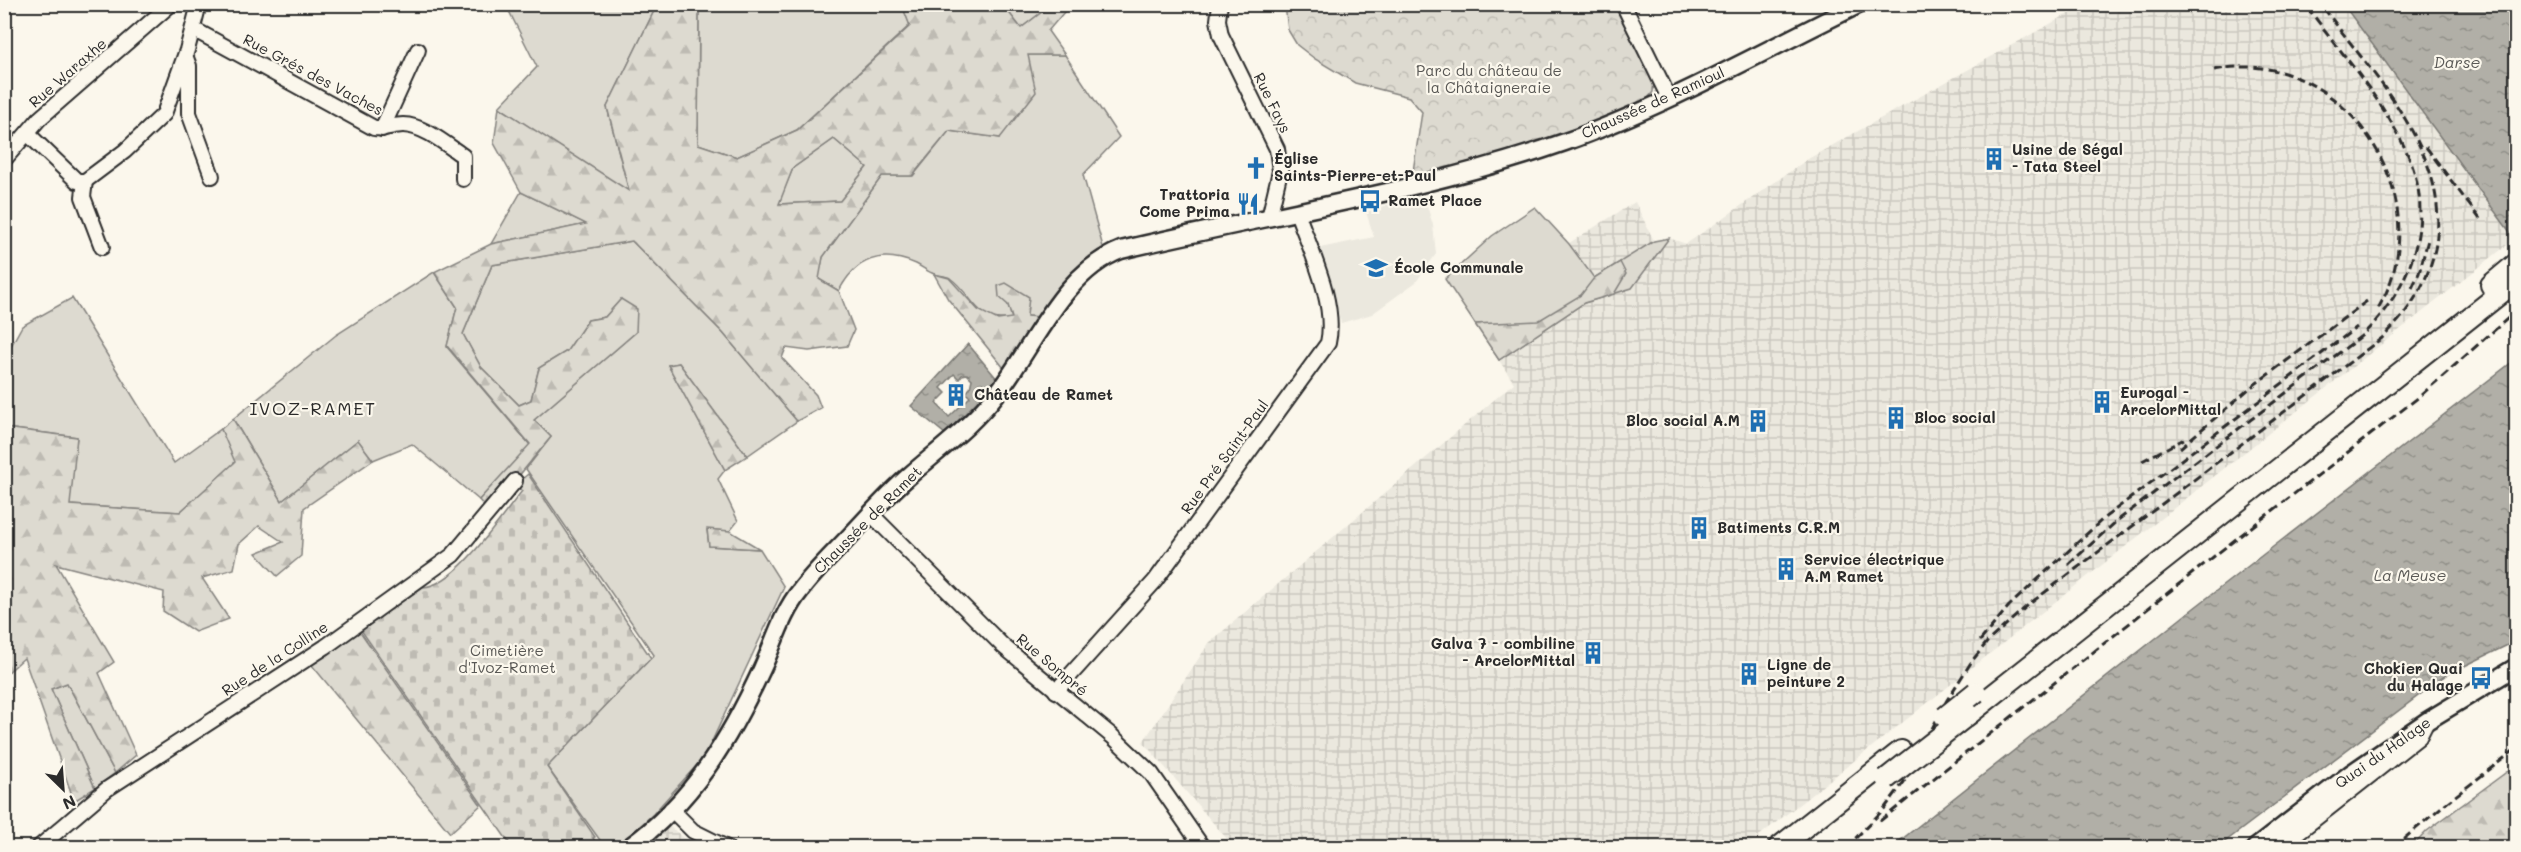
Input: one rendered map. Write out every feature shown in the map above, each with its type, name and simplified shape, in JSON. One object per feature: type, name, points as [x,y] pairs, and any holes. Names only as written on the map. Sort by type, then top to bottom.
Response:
[{"type":"highway","points":[[1778,848],[2517,264]]},
{"type":"highway","points":[[1800,848],[2517,281]]},
{"type":"main road","name":"Chaussée de Ramioul","points":[[1297,212],[1530,153],[1593,131],[1669,98],[1860,4]]},
{"type":"main road","points":[[1269,218],[1297,212]]},
{"type":"main road","name":"Chaussée de Ramet","points":[[628,848],[660,823],[714,759],[751,693],[787,611],[800,591],[908,476],[955,438],[985,408],[1008,380],[1055,309],[1094,264],[1120,250],[1269,218]]},
{"type":"main road","name":"Quai du Halage","points":[[2255,848],[2350,774],[2427,721],[2517,667]]},
{"type":"street","name":"Rue Waraxhe","points":[[4,160],[39,119],[171,4]]},
{"type":"street","points":[[28,134],[77,181],[85,181],[125,151],[164,114],[185,56],[199,4]]},
{"type":"street","name":"Rue Fays","points":[[1220,4],[1218,20],[1221,35],[1277,149],[1280,171],[1269,218]]},
{"type":"street","points":[[1623,4],[1669,98]]},
{"type":"street","name":"Rue Grés des Vaches","points":[[193,29],[374,128],[404,125],[437,137],[463,156],[463,179]]},
{"type":"street","points":[[382,129],[418,50]]},
{"type":"street","points":[[185,56],[189,66],[189,113],[212,176]]},
{"type":"street","points":[[85,181],[83,197],[102,247]]},
{"type":"street","name":"Rue Pré Saint-Paul","points":[[1056,691],[1155,581],[1328,343],[1331,328],[1329,306],[1297,212]]},
{"type":"street","name":"Rue de la Colline","points":[[38,848],[106,789],[325,647],[453,555],[515,481]]},
{"type":"street","name":"Rue Sompré","points":[[871,514],[1003,646],[1112,736],[1151,773],[1203,848]]},
{"type":"street","points":[[2278,848],[2419,737],[2427,721]]},
{"type":"street","points":[[671,809],[693,831],[727,848]]},
{"type":"shaded area","points":[[2084,5],[2516,5],[2516,238],[1745,847],[1234,847],[1143,742],[1209,643],[1514,383],[1445,279],[1492,236],[1535,207],[1569,243],[1635,202],[1654,241],[1669,238],[1686,244],[1808,159]]},
{"type":"shaded area","name":"École Communale","points":[[1423,193],[1433,225],[1436,254],[1416,282],[1372,314],[1341,323],[1320,248],[1374,237],[1366,212]]},
{"type":"shaded area","points":[[653,814],[696,847],[617,848]]},
{"type":"green space","points":[[506,5],[657,5],[607,107],[629,192],[499,107],[537,67]]},
{"type":"green space","points":[[657,5],[699,5],[698,144],[737,157],[797,130],[910,26],[902,5],[1003,5],[1021,28],[1051,5],[1070,5],[1048,31],[1065,55],[1028,55],[1036,92],[1000,138],[949,131],[912,176],[882,176],[823,257],[819,279],[839,291],[854,330],[847,346],[809,351],[786,348],[782,358],[816,395],[821,408],[797,421],[723,333],[632,241],[492,265],[463,334],[481,367],[519,405],[531,400],[539,368],[567,351],[588,320],[605,317],[621,299],[637,309],[636,332],[534,420],[551,437],[489,512],[479,500],[530,444],[447,346],[457,307],[434,272],[491,244],[586,224],[521,192],[494,143],[499,107],[629,191],[607,107]],"holes":[[[834,139],[867,167],[840,201],[779,204],[793,168]]]},
{"type":"green space","points":[[699,5],[902,5],[910,25],[797,130],[737,157],[698,144]]},
{"type":"green space","points":[[1003,5],[1051,5],[1021,28]]},
{"type":"green space","name":"Parc du château de la Châtaigneraie","points":[[1285,5],[1617,5],[1654,78],[1653,92],[1644,103],[1567,136],[1412,178],[1422,112],[1409,97],[1355,83],[1315,59],[1297,45],[1288,30]]},
{"type":"green space","points":[[1027,55],[1065,55],[1119,137],[1083,175],[1103,247],[1081,266],[1039,317],[1027,316],[1008,305],[1012,319],[990,317],[982,312],[950,278],[892,257],[881,257],[862,264],[853,271],[839,291],[818,279],[823,257],[882,176],[913,176],[949,131],[1000,138]]},
{"type":"green space","points":[[834,139],[867,167],[840,201],[778,204],[793,168]]},
{"type":"green space","points":[[521,192],[587,224],[491,244]]},
{"type":"green space","points":[[1535,207],[1569,244],[1594,278],[1654,241],[1669,238],[1632,288],[1584,303],[1499,360],[1445,279],[1492,236]]},
{"type":"green space","points":[[632,241],[723,333],[797,421],[747,456],[679,363],[668,365],[725,470],[718,479],[738,521],[730,531],[707,530],[709,546],[760,549],[784,587],[705,756],[653,814],[617,847],[605,847],[547,767],[654,655],[526,469],[551,437],[534,420],[636,332],[621,299],[605,317],[588,320],[567,351],[539,368],[531,400],[519,405],[481,367],[463,334],[492,265]]},
{"type":"green space","points":[[1620,262],[1626,274],[1614,294],[1584,303],[1499,360],[1475,324],[1538,321],[1581,295],[1594,278]]},
{"type":"green space","points":[[434,272],[457,307],[447,347],[530,445],[479,500],[412,444],[373,460],[358,440],[282,501],[233,419],[336,335]]},
{"type":"green space","points":[[934,274],[949,278],[978,310],[998,320],[1012,318],[1008,305],[999,297],[998,286],[1006,283],[1029,297],[1027,316],[1039,317],[1007,367],[1004,368],[948,299]]},
{"type":"green space","points":[[72,298],[174,463],[221,429],[236,462],[180,512],[69,505],[77,437],[5,428],[5,357],[22,326]]},
{"type":"green space","points":[[679,363],[747,456],[725,470],[668,365]]},
{"type":"green space","points":[[233,419],[282,501],[358,440],[373,460],[304,508],[301,556],[277,576],[256,553],[283,542],[259,526],[239,544],[234,569],[202,578],[229,619],[195,632],[163,611],[164,592],[56,564],[114,662],[99,673],[136,755],[115,773],[67,683],[51,689],[95,788],[74,801],[24,658],[5,675],[5,428],[77,437],[70,505],[180,512],[235,462],[221,429]]},
{"type":"green space","name":"Cimetière d'Ivoz-Ramet","points":[[528,474],[651,658],[547,767],[595,837],[593,838],[596,843],[589,847],[584,844],[579,848],[512,847],[361,630],[423,587],[436,584],[463,563],[490,533],[522,491],[515,485]]},
{"type":"green space","points":[[707,529],[730,531],[760,549],[709,546]]},
{"type":"green space","points":[[359,630],[481,805],[450,833],[311,664]]},
{"type":"green space","points":[[67,683],[115,773],[95,788],[51,689]]},
{"type":"green space","points":[[2516,765],[2516,843],[2511,847],[2412,847],[2427,831]]},
{"type":"water","name":"Darse","points":[[2357,5],[2516,5],[2515,239],[2348,11]]},
{"type":"water","points":[[968,344],[998,380],[945,434],[911,406]],"holes":[[[954,374],[959,379],[962,375],[967,374],[972,379],[966,393],[970,397],[949,417],[936,403],[946,393],[941,388]]]},
{"type":"water","name":"La Meuse","points":[[2516,359],[2516,641],[2446,675],[2218,847],[1892,847],[2194,608]]},
{"type":"railway","points":[[2068,565],[2118,520],[2360,337],[2378,319],[2405,277],[2414,253],[2419,229],[2420,205],[2416,180],[2408,155],[2387,115],[2305,4]]},
{"type":"railway","points":[[1846,848],[1884,809],[1904,782],[1947,700],[1988,641],[2028,605],[2382,338],[2400,319],[2422,286],[2435,249],[2438,214],[2432,180],[2421,148],[2384,88],[2321,4]]},
{"type":"railway","points":[[2214,70],[2261,68],[2304,81],[2341,105],[2370,139],[2390,179],[2398,222],[2395,267],[2377,310]]},
{"type":"railway","points":[[2426,147],[2480,219]]},
{"type":"railway","points":[[2412,288],[2419,273],[2428,240]]},
{"type":"railway","points":[[2180,448],[2250,388],[2367,301]]},
{"type":"railway","points":[[1880,821],[2419,397],[2516,311]]},
{"type":"railway","points":[[1980,641],[2009,606],[2104,518],[2357,327]]},
{"type":"railway","points":[[2142,461],[2184,439]]},
{"type":"railway","points":[[2393,848],[2516,749]]},
{"type":"place","name":"Usine de Ségal - Tata Steel","points":[[1994,159]]},
{"type":"place","name":"Église Saints-Pierre-et-Paul","points":[[1256,168]]},
{"type":"place","name":"Ramet Place","points":[[1370,201]]},
{"type":"place","name":"Trattoria Come Prima","points":[[1248,204]]},
{"type":"place","name":"École Communale","points":[[1376,268]]},
{"type":"place","name":"Château de Ramet","points":[[956,395]]},
{"type":"place","name":"Eurogal - ArcelorMittal","points":[[2102,402]]},
{"type":"place","name":"Bloc social","points":[[1896,418]]},
{"type":"place","name":"Bloc social A.M","points":[[1758,421]]},
{"type":"place","name":"Batiments C.R.M","points":[[1699,528]]},
{"type":"place","name":"Service électrique A.M Ramet","points":[[1786,569]]},
{"type":"place","name":"Galva 7 - combiline - ArcelorMittal","points":[[1593,653]]},
{"type":"place","name":"Ligne de peinture 2","points":[[1749,674]]},
{"type":"place","name":"Chokier Quai du Halage","points":[[2481,678]]},
{"type":"district","name":"IVOZ-RAMET","points":[[313,409]]}]
